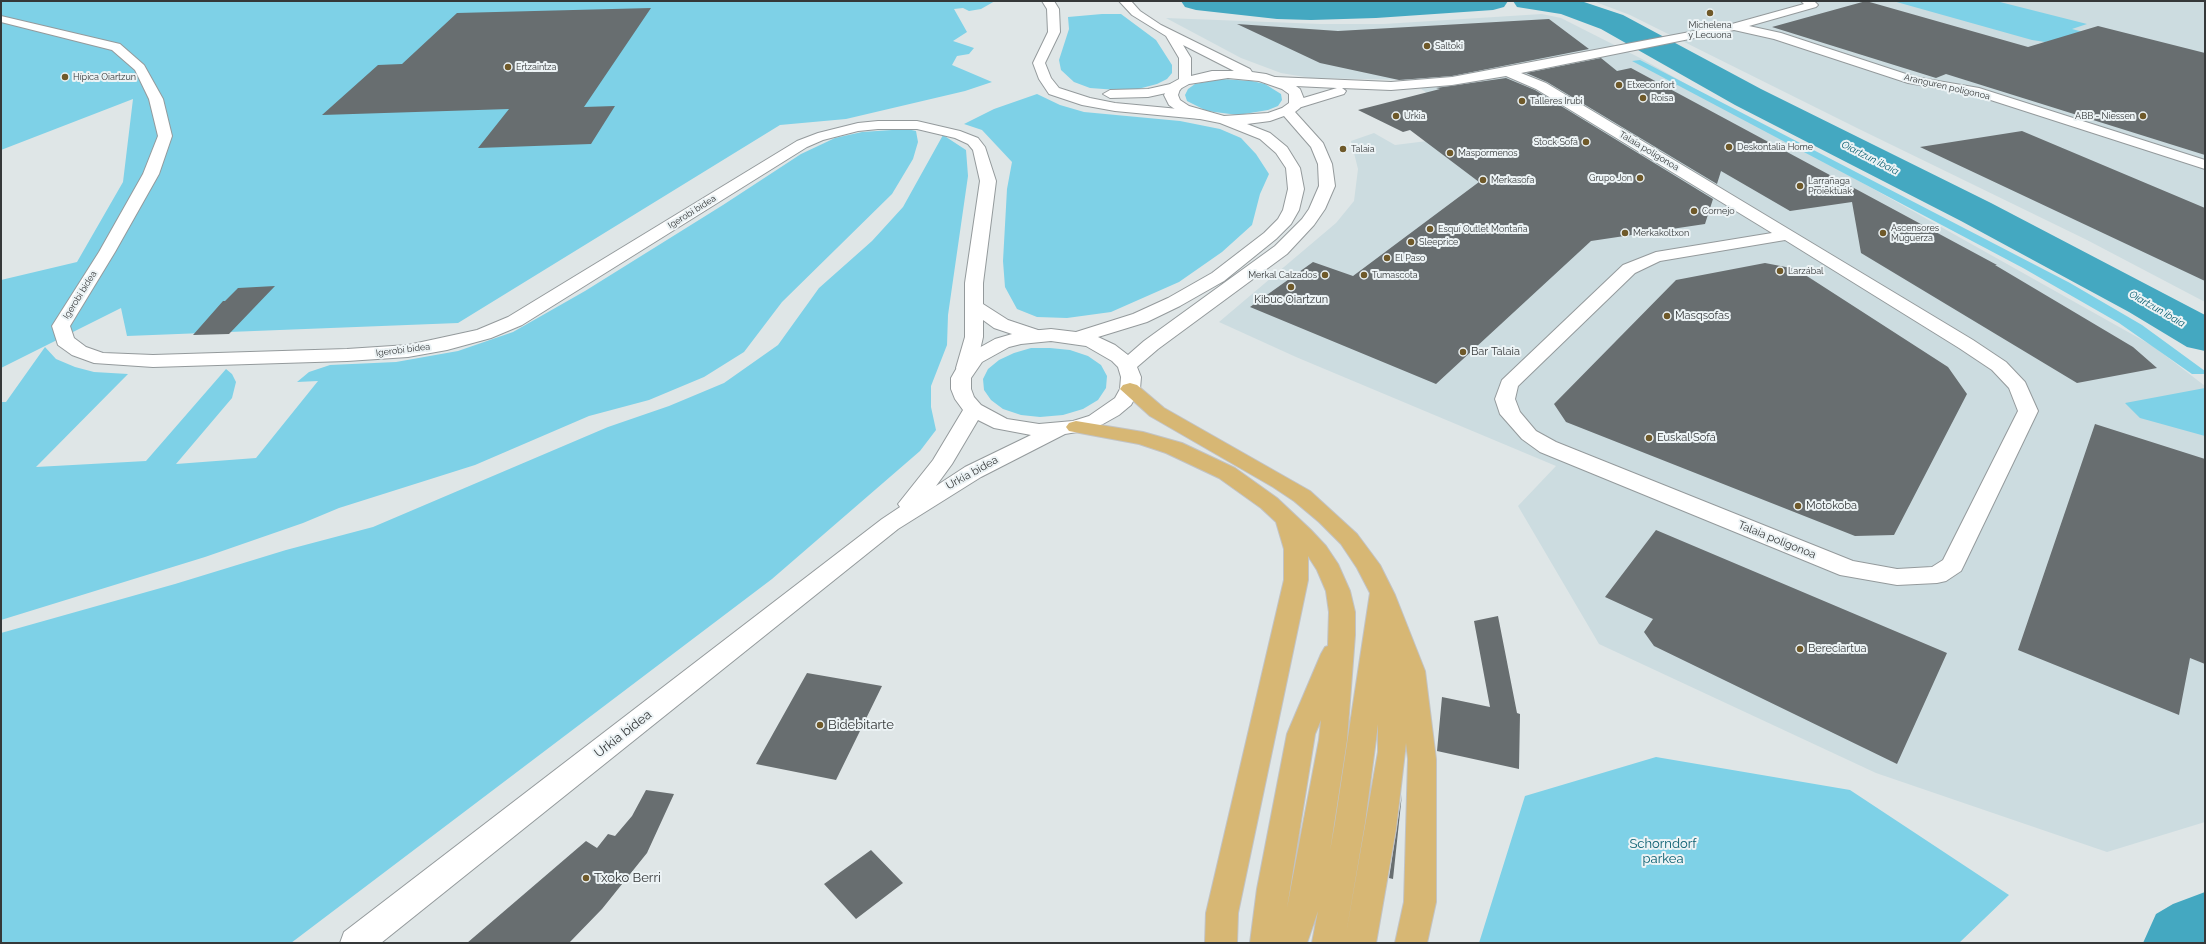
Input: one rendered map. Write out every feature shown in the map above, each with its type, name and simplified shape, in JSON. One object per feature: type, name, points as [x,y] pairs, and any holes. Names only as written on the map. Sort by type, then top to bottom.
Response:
[{"type":"highway","points":[[1129,378],[1157,412],[1302,496],[1327,517],[1349,539],[1368,565],[1382,593],[1412,671],[1422,759],[1420,902],[1411,943]]},
{"type":"highway","points":[[1067,428],[1138,437],[1174,448],[1203,461],[1249,487],[1304,535],[1318,552],[1329,570],[1338,591],[1342,612],[1342,635],[1333,740],[1306,898],[1291,943]]},
{"type":"highway","points":[[1221,943],[1222,914],[1296,580],[1296,549],[1286,520]]},
{"type":"highway","points":[[1328,943],[1350,823],[1382,593]]},
{"type":"highway","points":[[1360,943],[1380,837],[1392,752],[1391,668],[1382,593]]},
{"type":"highway","points":[[1266,943],[1275,881],[1301,734],[1342,635]]},
{"type":"street","points":[[1048,1],[1053,9],[1054,32],[1038,63],[1045,79],[1054,91],[1087,102],[1200,115],[1224,120],[1265,136],[1282,150],[1287,158],[1294,173],[1296,189],[1291,210],[1284,221],[1270,236],[1218,277],[1174,302],[1140,318],[1077,338]]},
{"type":"street","points":[[1125,1],[1136,13],[1172,36],[1201,48],[1231,65],[1275,81],[1295,92],[1297,99],[1291,108]]},
{"type":"street","points":[[1275,81],[1370,86],[1433,84],[1507,72],[1734,27],[1812,5],[1807,1]]},
{"type":"street","name":"Igerobi bidea","points":[[1,19],[116,47],[140,68],[156,99],[165,136],[151,174],[107,252],[61,326],[65,341],[79,352],[101,359],[153,361],[347,355],[408,351],[447,344],[484,334],[515,321],[802,144],[837,132],[878,125],[917,125],[939,129],[960,135],[973,141],[980,150],[988,181],[974,283],[976,308],[974,337],[966,368]]},
{"type":"street","name":"Aranguren poligonoa","points":[[1734,27],[1777,36],[1913,80],[1974,91],[2205,165]]},
{"type":"street","points":[[1172,36],[1185,58],[1180,84],[1171,94],[1174,102],[1184,110],[1200,115]]},
{"type":"street","name":"Talaia poligonoa","points":[[1507,72],[1541,86],[1788,235],[1966,344],[1999,366],[2018,386],[2028,411],[1952,565],[1937,575],[1897,577],[1850,569],[1548,447],[1529,435],[1510,414],[1505,399],[1509,384],[1629,269],[1656,256],[1788,235]]},
{"type":"street","points":[[1045,79],[1074,89],[1121,95],[1148,93],[1204,76],[1228,74],[1261,77]]},
{"type":"street","points":[[1224,120],[1248,120],[1270,117],[1328,94],[1370,86]]},
{"type":"street","points":[[1129,378],[1119,357],[1108,349],[1077,338],[1038,336],[1019,338],[992,347],[975,358],[966,368],[961,378],[961,389],[965,399],[974,409],[1001,424],[1020,428],[1067,428],[1096,420],[1112,411],[1124,401],[1129,378],[1152,345],[1281,250],[1308,222],[1317,209],[1327,186],[1325,164],[1318,146],[1291,108]]},
{"type":"street","points":[[976,308],[1001,324],[1038,336]]},
{"type":"street","name":"Urkia bidea","points":[[890,524],[918,494],[941,464],[960,436],[974,409]]},
{"type":"street","name":"Urkia bidea","points":[[356,943],[890,524],[973,472],[1067,428]]},
{"type":"shaded area","points":[[1593,1],[2205,1],[2205,302],[2087,240],[1630,15]]},
{"type":"shaded area","name":"Talaia","points":[[1542,14],[1561,18],[1642,59],[2153,346],[2205,386],[2205,822],[2107,852],[1876,773],[1599,644],[1518,506],[1556,466],[1296,357],[1219,322],[1336,223],[1354,201],[1358,169],[1351,141],[1374,133],[1395,145],[1483,134],[1409,80],[1311,78],[1281,73],[1241,58],[1166,18],[1320,24],[1384,24]]},
{"type":"green space","points":[[1,1],[995,1],[981,9],[969,11],[963,8],[954,9],[967,32],[953,41],[974,48],[969,54],[957,56],[952,65],[992,82],[965,91],[846,119],[780,125],[458,323],[127,336],[121,308],[1,368],[1,280],[77,262],[123,182],[133,99],[1,150]]},
{"type":"green space","points":[[1893,1],[1996,1],[2087,24],[2072,29],[2087,33],[2045,42],[2032,40]]},
{"type":"green space","points":[[1121,14],[1156,40],[1172,65],[1172,73],[1167,79],[1157,84],[1138,89],[1117,90],[1090,88],[1074,82],[1061,70],[1059,60],[1069,29],[1068,17]]},
{"type":"green space","points":[[1640,60],[2070,283],[2142,325],[2205,371],[2205,374],[2192,374],[2119,323],[2023,268],[1632,61]]},
{"type":"green space","points":[[1221,79],[1252,81],[1265,84],[1281,94],[1282,100],[1278,106],[1268,110],[1238,115],[1207,111],[1187,101],[1185,95],[1188,89],[1195,84]]},
{"type":"green space","points":[[1037,94],[1060,105],[1084,112],[1180,121],[1220,129],[1241,138],[1256,154],[1269,174],[1260,194],[1252,225],[1222,252],[1179,282],[1111,312],[1067,318],[1037,317],[1017,309],[1005,287],[1003,261],[1007,189],[1012,162],[982,130],[964,124],[994,109]]},
{"type":"green space","points":[[907,129],[916,131],[918,142],[913,159],[892,194],[782,302],[744,352],[704,377],[649,400],[589,416],[475,465],[339,508],[303,523],[205,557],[1,620],[1,402],[6,402],[45,347],[56,359],[75,367],[94,372],[128,374],[36,467],[146,461],[226,369],[232,374],[236,382],[232,398],[176,464],[256,458],[318,381],[297,382],[309,372],[330,365],[396,362],[458,351],[513,332],[585,291],[723,205],[801,154],[835,138],[862,132]]},
{"type":"green space","points":[[943,135],[966,150],[968,176],[948,315],[947,345],[931,386],[931,407],[936,430],[920,451],[772,579],[291,943],[1,943],[1,633],[175,584],[286,550],[373,527],[608,427],[669,406],[724,383],[778,345],[819,288],[872,241],[903,207]]},
{"type":"green space","points":[[1031,348],[1070,350],[1088,356],[1101,365],[1107,376],[1106,388],[1098,400],[1083,409],[1063,415],[1040,417],[1021,415],[1003,409],[991,400],[984,390],[983,379],[988,369],[999,360],[1014,353]]},
{"type":"green space","points":[[2205,388],[2205,436],[2140,418],[2125,403]]},
{"type":"green space","name":"Schorndorf parkea","points":[[1656,757],[1850,790],[2009,895],[1959,943],[1479,943],[1525,796]]},
{"type":"building","name":"ABB - Niessen","points":[[1866,1],[2028,47],[2098,26],[2205,53],[2205,155],[1946,74],[1936,78],[1772,27]]},
{"type":"building","points":[[651,8],[584,107],[615,106],[591,144],[478,148],[509,109],[322,115],[378,65],[402,64],[457,13]]},
{"type":"building","name":"Saltoki","points":[[1549,19],[1589,49],[1452,76],[1399,80],[1320,63],[1237,24],[1338,31]]},
{"type":"building","points":[[1601,58],[1617,71],[1631,68],[1997,265],[1995,265],[2133,347],[2157,368],[2077,383],[1861,253],[1852,202],[1790,211],[1721,171],[1717,184],[1547,82],[1526,73]]},
{"type":"building","points":[[1506,78],[1535,90],[1713,199],[1705,224],[1591,241],[1436,384],[1250,307],[1313,262],[1353,276],[1479,182],[1410,130],[1403,132],[1358,110],[1440,89],[1436,88]]},
{"type":"building","points":[[2022,131],[2205,208],[2205,281],[1920,147]]},
{"type":"building","points":[[1765,263],[1796,269],[1948,367],[1967,394],[1894,535],[1855,536],[1566,422],[1554,404],[1676,280]]},
{"type":"building","points":[[275,286],[229,334],[193,335],[223,301],[225,301],[238,288]]},
{"type":"building","points":[[2095,424],[2205,459],[2205,664],[2190,658],[2179,715],[2018,650]]},
{"type":"building","name":"Bereciartua","points":[[1656,530],[1947,653],[1897,764],[1654,646],[1644,632],[1653,619],[1605,597]]},
{"type":"building","points":[[1498,616],[1517,713],[1520,714],[1519,769],[1437,751],[1442,697],[1490,707],[1474,621]]},
{"type":"building","name":"Bidebitarte","points":[[807,673],[882,686],[836,780],[756,764]]},
{"type":"building","name":"Txoko Berri","points":[[646,790],[674,794],[647,853],[602,909],[569,943],[467,943],[586,841],[597,848],[608,834],[615,836],[632,816]]},
{"type":"building","points":[[1402,794],[1393,879],[1389,878]]},
{"type":"building","points":[[871,850],[903,883],[856,919],[824,884]]},
{"type":"waterway","name":"Oiartzun ibaia","points":[[1196,1],[1277,10],[1311,11],[1376,9],[1493,1]]},
{"type":"waterway","name":"Oiartzun ibaia","points":[[1528,1],[1566,6],[1612,22],[1748,97],[1976,212],[2146,302],[2205,336]]},
{"type":"waterway","name":"Oiartzun ibaia","points":[[2188,943],[2205,933]]},
{"type":"place","name":"Michelena y Lecuona","points":[[1710,13]]},
{"type":"place","name":"Saltoki","points":[[1427,46]]},
{"type":"place","name":"Ertzaintza","points":[[508,67]]},
{"type":"place","name":"Hípica Oiartzun","points":[[65,77]]},
{"type":"place","name":"Etxeconfort","points":[[1619,85]]},
{"type":"place","name":"Roisa","points":[[1643,98]]},
{"type":"place","name":"Talleres Irubi","points":[[1522,101]]},
{"type":"place","name":"Urkia","points":[[1396,116]]},
{"type":"place","name":"ABB - Niessen","points":[[2143,116]]},
{"type":"place","name":"Stock Sofá","points":[[1586,142]]},
{"type":"place","name":"Deskontalia Home","points":[[1729,147]]},
{"type":"place","name":"Talaia","points":[[1343,149]]},
{"type":"place","name":"Maspormenos","points":[[1450,153]]},
{"type":"place","name":"Grupo Jon","points":[[1640,178]]},
{"type":"place","name":"Merkasofa","points":[[1483,180]]},
{"type":"place","name":"Larrañaga Proiektuak","points":[[1800,186]]},
{"type":"place","name":"Cornejo","points":[[1694,211]]},
{"type":"place","name":"Esquí Outlet Montaña","points":[[1430,229]]},
{"type":"place","name":"Merkakoltxon","points":[[1625,233]]},
{"type":"place","name":"Ascensores Muguerza","points":[[1883,233]]},
{"type":"place","name":"Sleeprice","points":[[1411,242]]},
{"type":"place","name":"El Paso","points":[[1387,258]]},
{"type":"place","name":"Larzábal","points":[[1780,271]]},
{"type":"place","name":"Merkal Calzados","points":[[1325,275]]},
{"type":"place","name":"Tumascota","points":[[1364,275]]},
{"type":"place","name":"Kibuc Oiartzun","points":[[1291,287]]},
{"type":"place","name":"Masqsofas","points":[[1667,316]]},
{"type":"place","name":"Bar Talaia","points":[[1463,352]]},
{"type":"place","name":"Euskal Sofá","points":[[1649,438]]},
{"type":"place","name":"Motokoba","points":[[1798,506]]},
{"type":"place","name":"Bereciartua","points":[[1800,649]]},
{"type":"place","name":"Bidebitarte","points":[[820,725]]},
{"type":"place","name":"Txoko Berri","points":[[586,878]]}]
